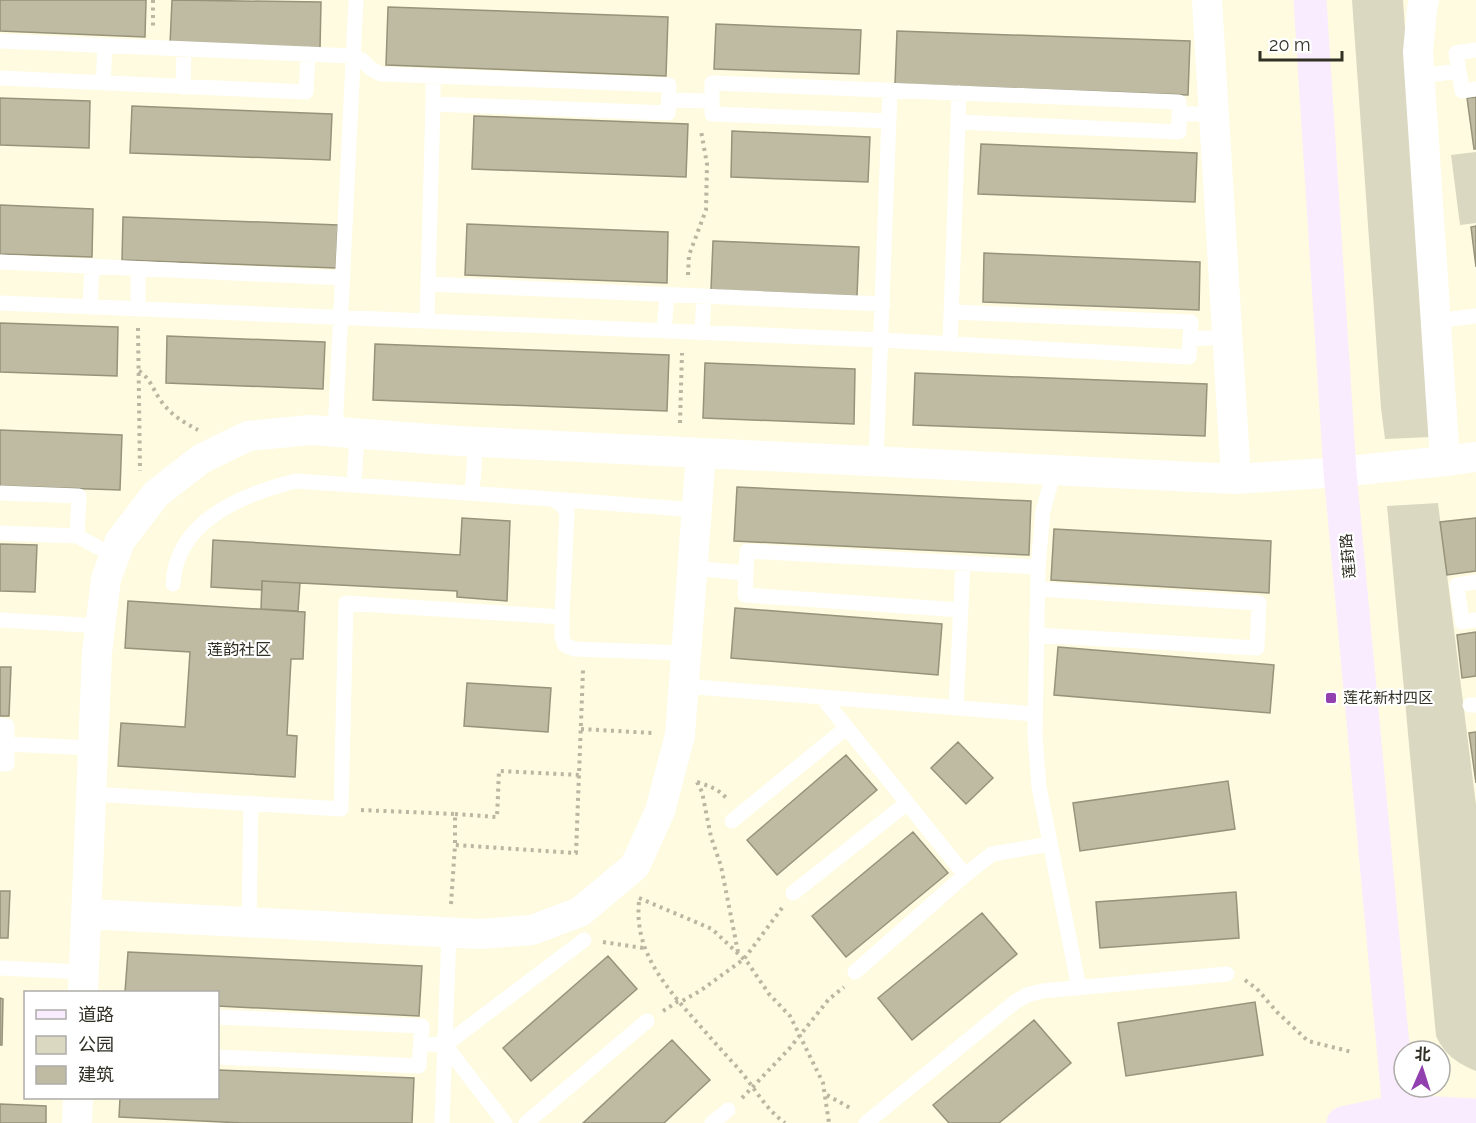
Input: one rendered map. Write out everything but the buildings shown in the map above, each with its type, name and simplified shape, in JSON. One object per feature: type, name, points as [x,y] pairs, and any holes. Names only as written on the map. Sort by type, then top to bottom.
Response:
[{"type":"main road","name":"莲葑路","points":[[1310,0],[1340,472],[1399,1111]]},
{"type":"main road","points":[[1343,1123],[1399,1111],[1476,1115]]},
{"type":"street","points":[[1207,0],[1236,479]]},
{"type":"street","points":[[1424,0],[1418,52],[1445,461]]},
{"type":"street","points":[[83,982],[93,748],[100,626],[106,579],[120,541],[156,494],[201,459],[248,436],[311,430],[476,442],[1236,479],[1340,472],[1476,457]]},
{"type":"street","points":[[86,914],[480,934],[532,930],[579,912],[630,887],[635,866],[660,811],[685,774],[680,735],[697,510],[690,453]]},
{"type":"street","points":[[77,1123],[78,1099]]},
{"type":"lane","points":[[354,485],[346,433],[340,317],[356,0]]},
{"type":"lane","points":[[0,41],[353,56],[381,74],[669,85],[668,114],[433,104]]},
{"type":"lane","points":[[103,83],[105,46]]},
{"type":"lane","points":[[183,87],[184,49]]},
{"type":"lane","points":[[1476,50],[1456,53],[1462,91],[1476,89]]},
{"type":"lane","points":[[0,78],[306,92],[308,54]]},
{"type":"lane","points":[[1420,76],[1459,71]]},
{"type":"lane","points":[[427,320],[434,76]]},
{"type":"lane","points":[[889,121],[712,114],[712,83],[1179,102],[1179,132],[958,122]]},
{"type":"lane","points":[[876,462],[890,90]]},
{"type":"lane","points":[[950,344],[959,93]]},
{"type":"lane","points":[[669,100],[712,101]]},
{"type":"lane","points":[[1179,114],[1214,114]]},
{"type":"lane","points":[[0,262],[343,278]]},
{"type":"lane","points":[[90,307],[92,267]]},
{"type":"lane","points":[[138,268],[138,309]]},
{"type":"lane","points":[[428,284],[883,304]]},
{"type":"lane","points":[[664,331],[667,294]]},
{"type":"lane","points":[[702,332],[704,296]]},
{"type":"lane","points":[[0,303],[683,331],[1189,357],[1191,322],[952,312]]},
{"type":"lane","points":[[1436,321],[1476,316]]},
{"type":"lane","points":[[1190,339],[1228,337]]},
{"type":"lane","points":[[472,493],[476,442]]},
{"type":"lane","points":[[1054,471],[1043,511],[1038,567],[1035,714],[1039,787],[1079,987]]},
{"type":"lane","points":[[173,584],[176,565],[191,533],[219,512],[245,497],[264,489],[296,482],[697,510]]},
{"type":"lane","points":[[0,493],[79,496],[77,536]]},
{"type":"lane","points":[[552,499],[561,504],[567,512],[562,617],[562,637],[565,645],[574,649],[686,653]]},
{"type":"lane","points":[[0,533],[77,536],[114,556]]},
{"type":"lane","points":[[961,610],[745,595],[747,551],[1038,567]]},
{"type":"lane","points":[[956,708],[963,563]]},
{"type":"lane","points":[[692,568],[746,573]]},
{"type":"lane","points":[[1476,582],[1457,585],[1462,622],[1476,620]]},
{"type":"lane","points":[[1036,635],[1257,648],[1259,603],[1038,589]]},
{"type":"lane","points":[[91,794],[341,809],[346,603],[562,617]]},
{"type":"lane","points":[[0,620],[100,626]]},
{"type":"lane","points":[[683,686],[1035,714]]},
{"type":"lane","points":[[822,697],[965,875]]},
{"type":"lane","points":[[0,725],[7,726],[7,764],[0,764]]},
{"type":"lane","points":[[735,819],[846,728]]},
{"type":"lane","points":[[7,744],[93,748]]},
{"type":"lane","points":[[249,922],[251,803]]},
{"type":"lane","points":[[794,893],[907,803]]},
{"type":"lane","points":[[855,972],[992,854],[1050,844]]},
{"type":"lane","points":[[442,1123],[449,932]]},
{"type":"lane","points":[[421,1043],[445,1045],[584,940]]},
{"type":"lane","points":[[0,968],[83,982]]},
{"type":"lane","points":[[866,1123],[1015,1002],[1027,995],[1079,987],[1227,974]]},
{"type":"lane","points":[[219,1017],[422,1026],[420,1066],[219,1057]]},
{"type":"lane","points":[[526,1123],[647,1021]]},
{"type":"lane","points":[[445,1045],[505,1123]]},
{"type":"lane","points":[[712,1123],[728,1110]]},
{"type":"path","points":[[687,296],[689,255],[706,210],[707,164],[696,100]]},
{"type":"path","points":[[138,309],[141,513]]},
{"type":"path","points":[[683,331],[690,453]]},
{"type":"path","points":[[139,370],[148,377],[161,401],[178,420],[199,430]]},
{"type":"path","points":[[455,845],[576,853],[584,649]]},
{"type":"path","points":[[581,729],[680,735]]},
{"type":"path","points":[[341,809],[497,817],[499,771],[579,775]]},
{"type":"path","points":[[685,774],[722,793],[735,819]]},
{"type":"path","points":[[685,774],[702,792],[711,837],[721,866],[738,953]]},
{"type":"path","points":[[449,932],[455,814]]},
{"type":"path","points":[[630,887],[638,912],[643,948],[655,971],[677,1002],[785,1123]]},
{"type":"path","points":[[630,887],[712,929],[744,959],[769,994],[790,1016],[823,1083],[830,1123]]},
{"type":"path","points":[[647,1021],[700,991],[744,959],[794,893]]},
{"type":"path","points":[[584,940],[643,948]]},
{"type":"path","points":[[728,1110],[753,1088],[789,1049],[829,999],[843,988],[855,972]]},
{"type":"path","points":[[1227,974],[1240,976],[1257,989],[1277,1012],[1308,1041],[1352,1052]]},
{"type":"green space","points":[[1352,0],[1403,0],[1431,437],[1385,439]]},
{"type":"green space","points":[[1476,152],[1476,223],[1460,225],[1451,155]]},
{"type":"green space","points":[[1438,503],[1476,805],[1476,1071],[1452,1058],[1452,1039],[1438,1039],[1436,1036],[1387,506]]},
{"type":"place","name":"莲花新村四区","points":[[1331,698]]},
{"type":"district","name":"莲韵社区","points":[[239,649]]}]
